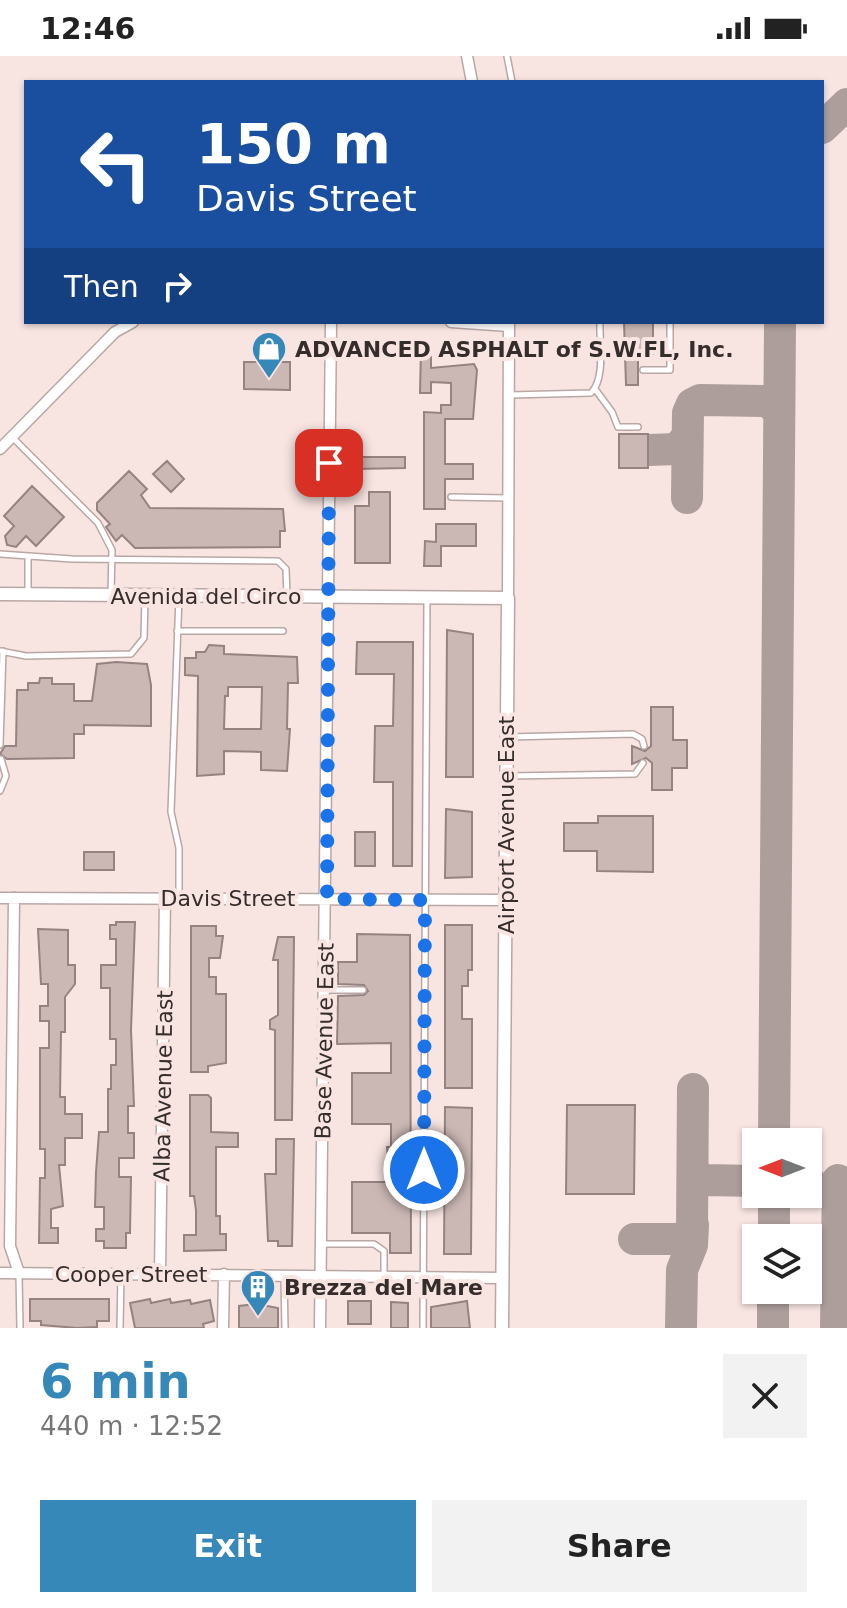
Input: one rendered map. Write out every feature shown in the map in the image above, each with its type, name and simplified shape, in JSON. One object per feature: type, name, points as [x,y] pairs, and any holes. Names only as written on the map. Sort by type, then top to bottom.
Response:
[{"type":"street","points":[[467,56],[472,80]]},
{"type":"street","points":[[0,449],[115,332],[129,324]]},
{"type":"street","name":"Base Avenue East","points":[[320,1328],[331,324]]},
{"type":"street","name":"Airport Avenue East","points":[[502,1328],[509,324]]},
{"type":"street","name":"Avenida del Circo","points":[[0,594],[508,598]]},
{"type":"street","name":"Davis Street","points":[[0,898],[505,900]]},
{"type":"street","points":[[14,898],[10,1246],[19,1273]]},
{"type":"street","name":"Alba Avenue East","points":[[160,1274],[165,898]]},
{"type":"street","name":"Cooper Street","points":[[0,1273],[502,1278]]},
{"type":"street","points":[[223,1328],[224,1274]]},
{"type":"lane","points":[[507,56],[512,80]]},
{"type":"lane","points":[[600,324],[599,374],[595,389],[618,427],[638,427]]},
{"type":"lane","points":[[643,370],[670,370],[670,324]]},
{"type":"lane","points":[[509,395],[581,396],[595,389]]},
{"type":"lane","points":[[12,437],[88,510],[107,539],[112,558],[111,595]]},
{"type":"lane","points":[[451,497],[508,498]]},
{"type":"lane","points":[[0,554],[278,561],[286,569],[287,597]]},
{"type":"lane","points":[[28,556],[28,595]]},
{"type":"lane","points":[[0,745],[2,651],[26,656],[131,654],[144,638],[145,596]]},
{"type":"lane","points":[[179,596],[171,812],[179,848],[179,898]]},
{"type":"lane","points":[[423,1328],[427,598]]},
{"type":"lane","points":[[177,631],[283,631]]},
{"type":"lane","points":[[506,737],[633,734],[642,739],[644,746]]},
{"type":"lane","points":[[0,791],[6,776],[1,759]]},
{"type":"lane","points":[[506,776],[635,774],[643,763]]},
{"type":"lane","points":[[325,990],[363,990]]},
{"type":"lane","points":[[321,1244],[374,1244],[384,1251],[384,1276]]},
{"type":"lane","points":[[19,1273],[20,1328]]},
{"type":"lane","points":[[120,1328],[121,1274]]},
{"type":"lane","points":[[284,1275],[285,1328]]},
{"type":"building","points":[[624,324],[653,324],[653,354],[638,354],[638,385],[626,385]]},
{"type":"building","points":[[421,349],[431,349],[431,368],[474,364],[477,370],[473,419],[445,419],[445,464],[473,464],[473,479],[445,479],[445,509],[424,509],[424,412],[441,413],[441,405],[451,405],[451,383],[431,382],[431,393],[420,393]]},
{"type":"building","points":[[244,362],[290,362],[290,390],[244,389]]},
{"type":"building","points":[[619,434],[648,434],[648,468],[619,468]]},
{"type":"building","points":[[355,457],[405,457],[405,468],[355,469]]},
{"type":"building","points":[[167,461],[184,479],[171,492],[153,474]]},
{"type":"building","points":[[129,471],[147,489],[141,495],[150,508],[283,509],[285,531],[280,531],[280,547],[135,548],[122,535],[116,541],[106,527],[110,524],[97,510],[97,503]]},
{"type":"building","points":[[32,486],[64,517],[36,546],[26,536],[16,547],[7,545],[5,536],[14,526],[4,516]]},
{"type":"building","points":[[369,492],[390,492],[390,563],[355,563],[355,506],[369,506]]},
{"type":"building","points":[[436,524],[476,524],[476,546],[441,546],[441,566],[424,566],[425,541],[436,542]]},
{"type":"building","points":[[447,630],[473,634],[473,777],[446,777]]},
{"type":"building","points":[[357,642],[413,642],[412,866],[393,866],[393,782],[374,782],[375,726],[393,726],[394,674],[356,674]]},
{"type":"building","points":[[209,645],[224,646],[224,654],[297,657],[298,683],[288,683],[287,729],[290,729],[287,771],[261,770],[261,752],[224,751],[224,774],[197,776],[198,676],[185,675],[185,658],[196,658],[196,652],[205,652]],"holes":[[[228,687],[262,687],[261,729],[224,729]]]},
{"type":"building","points":[[97,664],[147,664],[151,685],[151,726],[84,725],[84,734],[74,734],[74,758],[7,759],[0,754],[5,746],[16,746],[17,690],[28,690],[28,683],[39,683],[40,678],[52,678],[52,684],[74,684],[74,701],[92,701]]},
{"type":"building","points":[[651,707],[673,707],[673,740],[687,740],[687,768],[672,768],[672,790],[652,790],[652,763],[646,758],[632,764],[632,746],[645,751],[651,746]]},
{"type":"building","points":[[446,809],[472,812],[472,877],[445,878]]},
{"type":"building","points":[[598,816],[653,816],[653,872],[597,871],[597,851],[564,851],[564,823],[598,823]]},
{"type":"building","points":[[355,832],[375,832],[375,866],[355,866]]},
{"type":"building","points":[[84,852],[114,852],[114,870],[84,870]]},
{"type":"building","points":[[116,922],[135,922],[131,1030],[134,1106],[128,1106],[128,1133],[134,1133],[134,1158],[119,1158],[119,1177],[131,1177],[130,1233],[126,1233],[126,1248],[104,1248],[104,1241],[96,1241],[96,1229],[104,1229],[104,1207],[95,1207],[96,1172],[99,1132],[108,1132],[108,1089],[111,1089],[111,1065],[116,1065],[116,1039],[110,1039],[110,988],[101,988],[101,965],[116,965],[116,939],[110,939],[110,925],[116,925]]},
{"type":"building","points":[[445,925],[472,925],[472,970],[468,970],[468,986],[462,986],[462,1019],[472,1019],[472,1088],[445,1088]]},
{"type":"building","points":[[191,926],[216,926],[216,936],[223,936],[220,958],[209,958],[209,977],[216,977],[216,994],[226,994],[226,1063],[208,1066],[208,1072],[191,1072]]},
{"type":"building","points":[[38,929],[68,930],[68,965],[75,965],[75,984],[65,997],[65,1032],[61,1032],[60,1097],[65,1097],[65,1114],[82,1114],[82,1138],[65,1138],[65,1165],[59,1165],[63,1206],[51,1209],[51,1228],[58,1228],[58,1243],[39,1243],[40,1178],[45,1178],[45,1149],[40,1149],[40,1048],[49,1048],[49,1021],[40,1021],[40,1006],[48,1006],[48,984],[41,984]]},
{"type":"building","points":[[357,934],[410,935],[411,1253],[390,1253],[390,1233],[352,1233],[352,1182],[390,1182],[387,1147],[391,1147],[391,1124],[352,1124],[352,1073],[391,1073],[391,1043],[337,1044],[338,996],[364,995],[368,991],[364,985],[338,984],[338,962],[357,962]]},
{"type":"building","points":[[278,937],[294,937],[292,1120],[275,1120],[275,1030],[270,1029],[270,1020],[278,1015],[278,960],[273,960]]},
{"type":"building","points":[[190,1095],[208,1095],[211,1098],[211,1132],[238,1133],[238,1147],[216,1147],[216,1216],[220,1216],[220,1234],[226,1234],[226,1250],[184,1251],[184,1235],[196,1235],[194,1196],[190,1196]]},
{"type":"building","points":[[567,1105],[635,1105],[634,1194],[566,1194]]},
{"type":"building","points":[[445,1107],[472,1108],[471,1254],[444,1254]]},
{"type":"building","points":[[276,1139],[294,1139],[292,1246],[278,1246],[278,1241],[268,1241],[265,1174],[276,1174]]},
{"type":"building","points":[[30,1299],[109,1299],[109,1321],[97,1321],[97,1327],[41,1325],[41,1321],[30,1321]]},
{"type":"building","points":[[150,1299],[151,1303],[170,1299],[171,1303],[190,1300],[191,1304],[210,1300],[214,1321],[203,1324],[204,1328],[135,1328],[130,1303]]},
{"type":"building","points":[[348,1301],[371,1301],[371,1324],[348,1324]]},
{"type":"building","points":[[467,1301],[470,1328],[431,1328],[431,1307]]},
{"type":"building","points":[[391,1302],[408,1303],[408,1328],[391,1328]]},
{"type":"building","name":"Brezza del Mare","points":[[257,1304],[278,1308],[278,1328],[239,1328],[239,1306]]},
{"type":"taxiway","points":[[824,126],[847,104]]},
{"type":"taxiway","points":[[774,1128],[780,324]]},
{"type":"taxiway","points":[[687,498],[688,413],[692,404],[700,400],[768,401],[779,412]]},
{"type":"taxiway","points":[[648,450],[677,449],[687,437]]},
{"type":"taxiway","points":[[634,1239],[681,1239],[692,1230],[693,1089]]},
{"type":"taxiway","points":[[693,1167],[696,1176],[705,1180],[742,1181]]},
{"type":"taxiway","points":[[836,1328],[838,1180]]},
{"type":"taxiway","points":[[774,1208],[774,1224]]},
{"type":"taxiway","points":[[681,1328],[682,1270],[692,1245],[693,1225]]},
{"type":"taxiway","points":[[773,1304],[773,1328]]},
{"type":"place","name":"ADVANCED ASPHALT of S.W.FL, Inc.","points":[[269,380]]},
{"type":"place","name":"Brezza del Mare","points":[[258,1318]]},
{"type":"route","points":[[329,463],[327,899],[425,900],[424,1170]]}]
